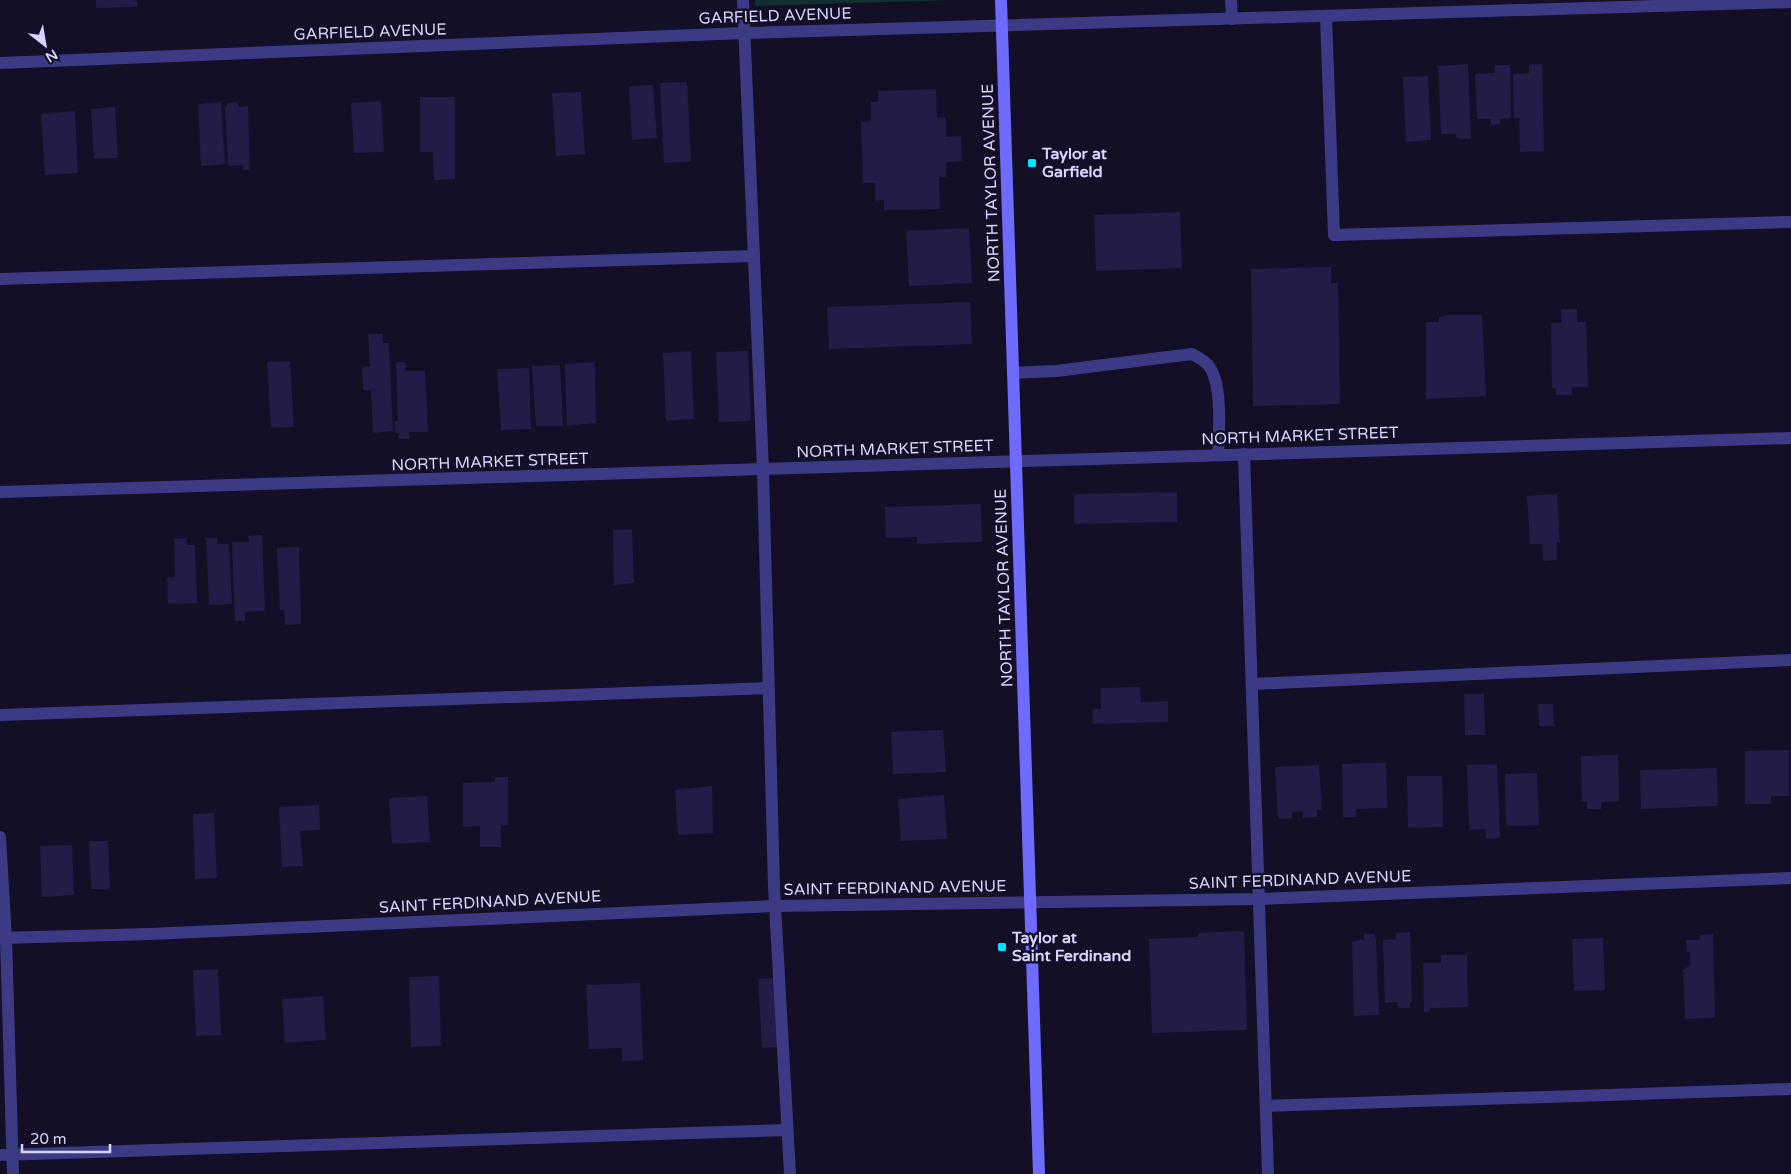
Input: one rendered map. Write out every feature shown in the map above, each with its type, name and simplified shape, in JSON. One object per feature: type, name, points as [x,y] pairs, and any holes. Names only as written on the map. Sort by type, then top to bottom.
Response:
[{"type":"street","points":[[743,0],[763,470],[775,906],[790,1174]]},
{"type":"street","name":"NORTH TAYLOR AVENUE","points":[[1001,0],[1038,1174]]},
{"type":"street","points":[[1231,0],[1232,19]]},
{"type":"street","name":"GARFIELD AVENUE","points":[[0,63],[744,33],[1791,2]]},
{"type":"street","points":[[1326,17],[1334,235],[1791,222]]},
{"type":"street","points":[[0,279],[754,256]]},
{"type":"street","points":[[1013,373],[1056,371],[1192,354],[1209,365],[1216,383],[1219,421],[1218,455]]},
{"type":"street","name":"NORTH MARKET STREET","points":[[0,492],[1791,438]]},
{"type":"street","points":[[1244,454],[1268,1174]]},
{"type":"street","points":[[1252,684],[1791,660]]},
{"type":"street","points":[[0,716],[769,688]]},
{"type":"street","points":[[0,837],[6,1155],[13,1174]]},
{"type":"street","name":"SAINT FERDINAND AVENUE","points":[[3,938],[160,934],[775,906],[1259,899],[1791,878]]},
{"type":"street","points":[[1266,1106],[1791,1089]]},
{"type":"street","points":[[6,1155],[787,1130]]},
{"type":"green space","points":[[755,0],[953,0],[755,6]]},
{"type":"building","points":[[96,0],[134,0],[137,1],[137,7],[96,8]]},
{"type":"building","points":[[1468,64],[1471,139],[1459,139],[1455,134],[1441,134],[1438,66]]},
{"type":"building","points":[[1542,64],[1544,151],[1520,152],[1519,118],[1514,118],[1513,74],[1529,73],[1529,65]]},
{"type":"building","points":[[1495,65],[1510,65],[1511,118],[1500,119],[1500,124],[1491,125],[1491,119],[1477,119],[1475,74],[1495,73]]},
{"type":"building","points":[[1428,76],[1431,140],[1406,142],[1403,77]]},
{"type":"building","points":[[687,82],[691,162],[664,163],[660,83]]},
{"type":"building","points":[[653,85],[657,138],[632,140],[629,86]]},
{"type":"building","points":[[936,89],[937,118],[946,117],[946,137],[961,136],[962,161],[946,162],[946,177],[939,177],[940,209],[884,210],[884,200],[875,201],[875,183],[863,183],[861,122],[871,121],[871,102],[878,102],[878,91]]},
{"type":"building","points":[[581,92],[585,154],[556,156],[552,93]]},
{"type":"building","points":[[420,97],[455,97],[455,179],[434,180],[433,152],[420,152]]},
{"type":"building","points":[[381,101],[384,152],[354,153],[351,103]]},
{"type":"building","points":[[221,102],[225,164],[201,166],[198,104]]},
{"type":"building","points":[[238,102],[238,107],[248,106],[250,170],[243,170],[243,165],[228,166],[225,107],[227,107],[227,103]]},
{"type":"building","points":[[115,107],[118,158],[94,159],[91,109]]},
{"type":"building","points":[[75,111],[78,173],[45,175],[41,114]]},
{"type":"building","points":[[1180,212],[1182,268],[1096,271],[1094,215]]},
{"type":"building","points":[[969,228],[972,283],[909,286],[906,231]]},
{"type":"building","points":[[1331,267],[1331,283],[1338,283],[1340,404],[1253,406],[1251,269]]},
{"type":"building","points":[[970,302],[972,344],[829,349],[827,307]]},
{"type":"building","points":[[1561,309],[1577,309],[1577,322],[1586,322],[1588,387],[1571,387],[1572,395],[1556,395],[1556,388],[1552,388],[1551,323],[1562,323]]},
{"type":"building","points":[[1449,315],[1482,315],[1486,396],[1426,399],[1426,322],[1439,322],[1439,317]]},
{"type":"building","points":[[368,334],[383,334],[383,343],[389,343],[393,431],[373,433],[371,390],[363,390],[362,367],[370,367]]},
{"type":"building","points":[[691,351],[694,419],[666,421],[663,353]]},
{"type":"building","points":[[748,351],[751,421],[719,422],[716,352]]},
{"type":"building","points":[[290,361],[294,427],[271,428],[267,362]]},
{"type":"building","points":[[396,362],[405,362],[406,371],[425,371],[428,432],[409,432],[410,439],[399,439],[399,433],[395,433],[395,421],[398,421]]},
{"type":"building","points":[[595,362],[596,423],[567,426],[565,364]]},
{"type":"building","points":[[560,365],[563,426],[536,426],[532,366]]},
{"type":"building","points":[[529,368],[531,429],[501,430],[497,369]]},
{"type":"building","points":[[1177,492],[1177,522],[1074,524],[1074,494]]},
{"type":"building","points":[[1557,494],[1560,543],[1557,542],[1557,560],[1543,561],[1542,544],[1530,544],[1527,496]]},
{"type":"building","points":[[981,504],[982,542],[917,544],[917,537],[886,538],[885,507]]},
{"type":"building","points":[[632,529],[634,583],[614,585],[613,530]]},
{"type":"building","points":[[262,535],[265,611],[245,612],[245,621],[235,621],[232,542],[249,542],[248,536]]},
{"type":"building","points":[[187,538],[187,545],[195,545],[197,603],[168,604],[167,578],[175,577],[174,539]]},
{"type":"building","points":[[206,538],[217,538],[218,544],[229,544],[232,604],[209,605]]},
{"type":"building","points":[[299,547],[301,624],[285,625],[284,610],[280,610],[277,548]]},
{"type":"building","points":[[1140,687],[1141,702],[1168,701],[1168,722],[1093,724],[1093,709],[1101,709],[1101,688]]},
{"type":"building","points":[[1464,694],[1484,694],[1485,735],[1465,735]]},
{"type":"building","points":[[1538,704],[1553,704],[1554,726],[1539,726]]},
{"type":"building","points":[[943,730],[946,772],[893,774],[891,732]]},
{"type":"building","points":[[1789,750],[1789,796],[1771,796],[1771,804],[1745,804],[1745,751]]},
{"type":"building","points":[[1618,755],[1619,801],[1601,802],[1601,809],[1587,809],[1587,802],[1582,802],[1581,756]]},
{"type":"building","points":[[1386,763],[1387,808],[1356,809],[1356,817],[1343,817],[1342,764]]},
{"type":"building","points":[[1497,764],[1500,838],[1486,839],[1485,829],[1469,830],[1467,765]]},
{"type":"building","points":[[1319,765],[1322,810],[1317,810],[1317,817],[1303,818],[1303,811],[1292,812],[1292,818],[1278,819],[1275,767]]},
{"type":"building","points":[[1717,768],[1718,806],[1641,809],[1640,770]]},
{"type":"building","points":[[1537,773],[1539,825],[1506,826],[1505,774]]},
{"type":"building","points":[[1407,776],[1442,776],[1443,827],[1408,828]]},
{"type":"building","points":[[495,777],[508,777],[508,825],[501,826],[501,847],[480,847],[480,826],[463,827],[463,783],[495,782]]},
{"type":"building","points":[[712,786],[713,833],[678,835],[675,790]]},
{"type":"building","points":[[944,795],[947,839],[901,841],[898,799]]},
{"type":"building","points":[[427,796],[430,842],[392,844],[389,798]]},
{"type":"building","points":[[319,805],[320,830],[300,831],[303,866],[282,867],[279,807]]},
{"type":"building","points":[[214,813],[217,878],[195,879],[193,814]]},
{"type":"building","points":[[89,841],[108,841],[110,889],[91,889]]},
{"type":"building","points":[[72,845],[74,895],[42,897],[40,846]]},
{"type":"building","points":[[1244,931],[1247,1030],[1152,1033],[1149,939],[1198,937],[1198,933]]},
{"type":"building","points":[[1410,932],[1412,1002],[1410,1002],[1410,1008],[1397,1008],[1398,1002],[1385,1003],[1383,940],[1396,939],[1396,933]]},
{"type":"building","points":[[1364,934],[1374,934],[1376,940],[1379,1015],[1354,1016],[1352,942],[1361,939],[1364,941]]},
{"type":"building","points":[[1713,934],[1715,1018],[1685,1019],[1683,970],[1690,965],[1690,952],[1687,953],[1686,940],[1700,940],[1700,935]]},
{"type":"building","points":[[1603,938],[1605,990],[1574,991],[1572,939]]},
{"type":"building","points":[[1441,955],[1467,955],[1468,1007],[1430,1008],[1430,1012],[1424,1012],[1423,963],[1441,963]]},
{"type":"building","points":[[218,969],[221,1035],[196,1036],[193,970]]},
{"type":"building","points":[[439,976],[441,1046],[411,1047],[409,977]]},
{"type":"building","points":[[776,978],[781,1047],[762,1048],[758,979]]},
{"type":"building","points":[[640,983],[643,1060],[622,1061],[622,1048],[589,1049],[586,985]]},
{"type":"building","points":[[323,996],[326,1040],[285,1043],[282,999]]},
{"type":"place","name":"Taylor at Garfield","points":[[1032,163]]},
{"type":"place","name":"Taylor at Saint Ferdinand","points":[[1002,947]]}]
